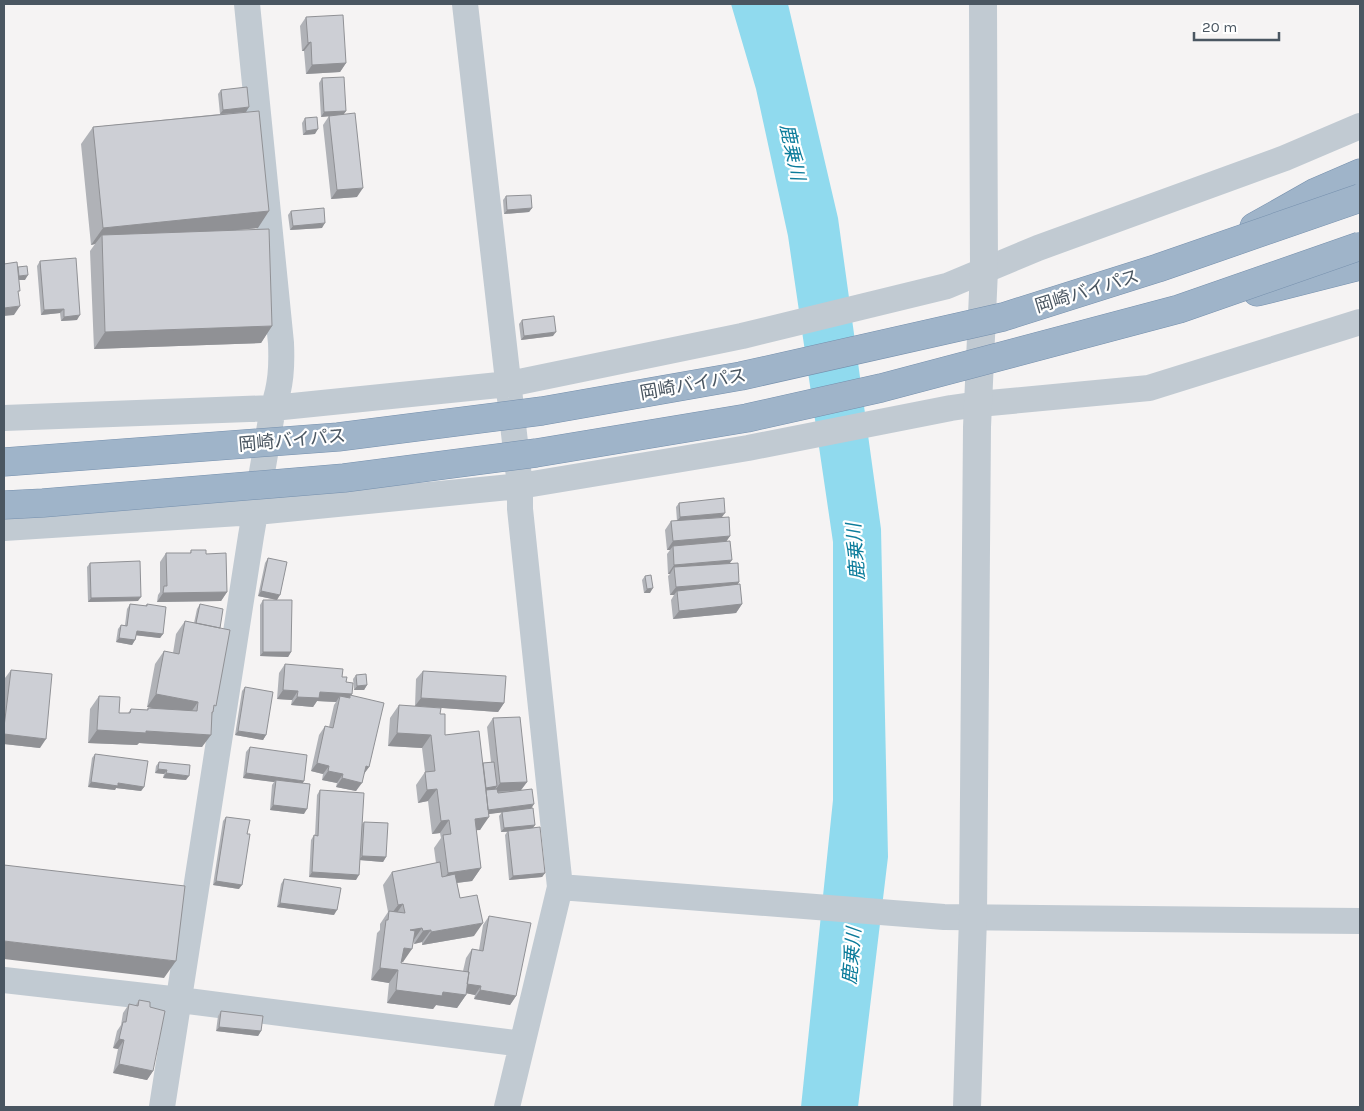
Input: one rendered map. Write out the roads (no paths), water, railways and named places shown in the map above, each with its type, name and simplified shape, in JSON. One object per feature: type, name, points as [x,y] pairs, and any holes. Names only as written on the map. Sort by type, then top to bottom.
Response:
[{"type":"highway","points":[[1216,249],[1316,192],[1360,173]]},
{"type":"highway","name":"岡崎バイパス","points":[[4,462],[338,437],[542,411],[741,376],[1003,316],[1216,249],[1360,198]]},
{"type":"highway","points":[[1179,309],[1360,246]]},
{"type":"highway","points":[[4,505],[43,504],[344,478],[536,453],[737,420],[881,388],[1179,309],[1306,281],[1360,266]]},
{"type":"street","points":[[162,1107],[256,512],[273,408],[279,391],[282,368],[247,4]]},
{"type":"street","points":[[465,4],[520,486],[520,509],[560,888],[507,1107]]},
{"type":"street","points":[[968,1107],[979,404],[984,270],[983,4]]},
{"type":"street","points":[[4,418],[273,408],[509,384],[742,336],[947,286],[1038,248],[1285,158],[1360,126]]},
{"type":"street","points":[[4,528],[256,512],[520,486],[748,448],[951,408],[1149,388],[1360,322]]},
{"type":"street","points":[[560,888],[944,917],[1360,921]]},
{"type":"street","points":[[4,980],[180,1000],[522,1044]]},
{"type":"water","name":"鹿乗川","points":[[731,4],[788,4],[838,218],[881,529],[888,857],[858,1107],[801,1107],[833,800],[833,542],[788,236],[756,89]]}]
